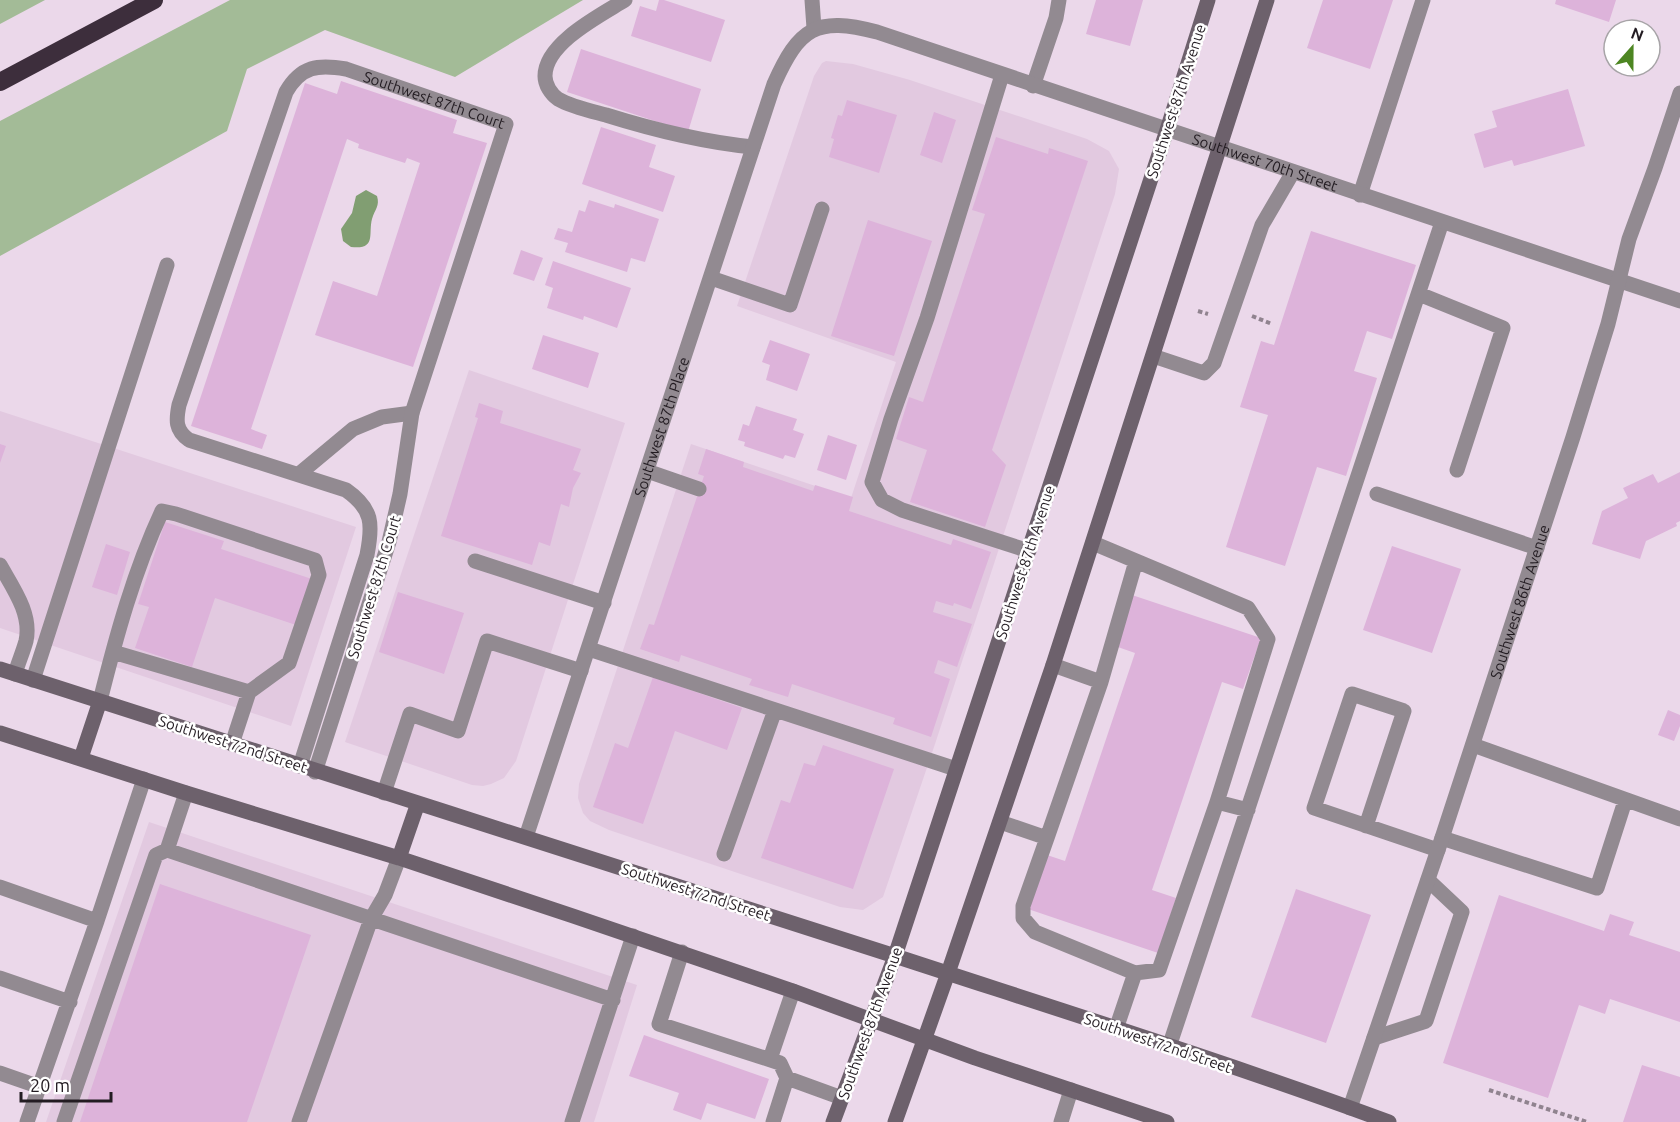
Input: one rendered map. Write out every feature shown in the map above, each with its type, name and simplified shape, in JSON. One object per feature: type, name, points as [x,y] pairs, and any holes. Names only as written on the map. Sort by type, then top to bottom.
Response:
[{"type":"highway","points":[[0,82],[154,0]]},
{"type":"main road","name":"Southwest 87th Avenue","points":[[833,1122],[895,956],[1208,0]]},
{"type":"main road","points":[[895,1122],[1053,665],[1267,0]]},
{"type":"main road","name":"Southwest 72nd Street","points":[[0,669],[315,772],[526,837],[948,973],[1389,1122]]},
{"type":"main road","points":[[81,758],[100,701]]},
{"type":"main road","points":[[0,733],[186,794],[399,858],[682,952],[925,1040],[1167,1122]]},
{"type":"main road","points":[[399,858],[418,803]]},
{"type":"street","points":[[625,0],[574,33],[560,45],[551,57],[545,76],[552,94],[560,100],[594,112],[681,137],[753,147]]},
{"type":"street","points":[[812,0],[814,28]]},
{"type":"street","points":[[1033,86],[1056,18],[1059,0]]},
{"type":"street","points":[[1360,195],[1423,0]]},
{"type":"street","name":"Southwest 70th Street","points":[[814,28],[842,25],[858,27],[1680,301]]},
{"type":"street","name":"Southwest 87th Place","points":[[526,837],[779,72],[794,47],[814,28]]},
{"type":"street","name":"Southwest 87th Court","points":[[300,766],[367,555],[371,521],[364,505],[346,490],[189,440],[177,428],[176,417],[178,405],[286,92],[300,73],[324,67],[346,69],[506,124],[412,413],[400,494],[389,542],[315,772]]},
{"type":"street","points":[[1002,75],[930,309],[891,419],[872,482],[882,500],[902,510],[1029,551]]},
{"type":"street","name":"Southwest 86th Avenue","points":[[1350,1108],[1473,745],[1576,428],[1629,239],[1680,93]]},
{"type":"street","points":[[1153,356],[1204,373],[1214,363],[1262,225],[1293,172]]},
{"type":"street","points":[[711,278],[790,305],[822,210]]},
{"type":"street","points":[[1169,1047],[1442,222]]},
{"type":"street","points":[[33,680],[167,265]]},
{"type":"street","points":[[1419,294],[1503,328],[1456,470]]},
{"type":"street","points":[[299,474],[353,429],[382,417],[412,413]]},
{"type":"street","points":[[647,471],[699,489]]},
{"type":"street","points":[[1377,494],[1537,548]]},
{"type":"street","points":[[100,701],[148,540],[162,511],[315,560],[319,575],[289,663],[249,692],[232,744]]},
{"type":"street","points":[[1093,543],[1136,561],[1248,609],[1268,639],[1217,802],[1159,970],[1136,973],[1035,932],[1023,918],[1023,906],[1101,682],[1136,561]]},
{"type":"street","points":[[475,561],[604,603]]},
{"type":"street","points":[[0,565],[18,596],[27,629],[26,640],[15,674]]},
{"type":"street","points":[[384,793],[410,714],[458,731],[487,641],[581,671]]},
{"type":"street","points":[[589,649],[956,769]]},
{"type":"street","points":[[113,652],[249,692]]},
{"type":"street","points":[[1053,665],[1101,682]]},
{"type":"street","points":[[1366,826],[1404,711],[1352,694],[1314,808],[1366,826],[1597,888],[1625,801]]},
{"type":"street","points":[[724,854],[775,710]]},
{"type":"street","points":[[1473,745],[1680,819]]},
{"type":"street","points":[[27,1122],[70,1002],[144,779]]},
{"type":"street","points":[[167,850],[186,794]]},
{"type":"street","points":[[1217,802],[1248,810]]},
{"type":"street","points":[[1000,822],[1047,838]]},
{"type":"street","points":[[64,1122],[156,855],[167,850],[613,1000]]},
{"type":"street","points":[[298,1122],[371,919],[385,895],[399,858]]},
{"type":"street","points":[[1374,1038],[1426,1022],[1462,912],[1428,880]]},
{"type":"street","points":[[0,887],[97,921]]},
{"type":"street","points":[[572,1122],[633,936]]},
{"type":"street","points":[[682,952],[659,1024],[780,1063],[788,1078],[842,1098]]},
{"type":"street","points":[[1116,1029],[1136,973]]},
{"type":"street","points":[[0,978],[70,1002]]},
{"type":"street","points":[[770,1059],[793,991]]},
{"type":"street","points":[[0,1073],[40,1087]]},
{"type":"street","points":[[773,1122],[788,1078]]},
{"type":"street","points":[[1061,1122],[1071,1090]]},
{"type":"path","points":[[1246,314],[1272,324]]},
{"type":"path","points":[[1489,1090],[1571,1120],[1587,1122]]},
{"type":"shaded area","points":[[0,0],[45,0],[0,24]]},
{"type":"shaded area","points":[[230,0],[583,0],[455,77],[325,30],[247,69],[227,131],[0,256],[0,121]]},
{"type":"shaded area","points":[[826,61],[853,64],[910,80],[1087,139],[1109,151],[1119,169],[1115,194],[883,897],[863,910],[840,907],[609,830],[590,821],[583,813],[578,798],[579,784],[691,444],[851,498],[896,362],[737,306],[814,76],[822,63]]},
{"type":"shaded area","points":[[366,190],[378,199],[372,219],[370,240],[365,246],[351,247],[343,241],[341,229],[352,213],[356,196]]},
{"type":"shaded area","points":[[469,370],[625,423],[516,761],[504,778],[483,786],[472,785],[345,742]]},
{"type":"shaded area","points":[[0,411],[356,527],[291,726],[0,628]]},
{"type":"shaded area","points":[[149,822],[637,985],[594,1122],[46,1122]]},
{"type":"building","points":[[659,0],[725,20],[711,62],[631,36],[640,6],[656,11]]},
{"type":"building","points":[[1096,0],[1143,0],[1130,46],[1086,34]]},
{"type":"building","points":[[1323,0],[1393,0],[1370,69],[1307,48]]},
{"type":"building","points":[[1556,0],[1616,0],[1610,18],[1602,20],[1555,4]]},
{"type":"building","points":[[581,49],[701,89],[688,132],[567,92]]},
{"type":"building","points":[[341,81],[457,120],[453,133],[487,143],[413,367],[315,335],[333,281],[377,296],[420,163],[407,158],[405,163],[358,148],[359,144],[347,139],[251,429],[267,435],[262,449],[191,426],[305,83],[337,94]]},
{"type":"building","points":[[1568,89],[1585,146],[1514,166],[1512,160],[1484,168],[1474,134],[1497,127],[1492,111]]},
{"type":"building","points":[[847,100],[897,115],[879,173],[829,157],[834,139],[831,138],[838,115],[842,116]]},
{"type":"building","points":[[934,112],[956,120],[942,163],[920,155]]},
{"type":"building","points":[[601,127],[656,145],[649,167],[675,176],[663,212],[582,184]]},
{"type":"building","points":[[996,137],[1048,154],[1049,148],[1088,161],[992,450],[1006,465],[985,527],[910,502],[927,450],[896,439],[909,397],[923,402],[985,214],[972,210]]},
{"type":"building","points":[[589,200],[614,208],[615,204],[659,219],[645,262],[631,258],[627,272],[565,252],[568,243],[554,239],[558,228],[572,232],[579,210],[585,212]]},
{"type":"building","points":[[868,220],[932,241],[894,356],[831,336]]},
{"type":"building","points":[[1311,231],[1416,265],[1392,339],[1367,331],[1354,371],[1377,378],[1346,476],[1317,467],[1285,566],[1226,547],[1268,415],[1240,407],[1261,341],[1274,345]]},
{"type":"building","points":[[521,250],[543,258],[534,281],[513,274]]},
{"type":"building","points":[[553,261],[631,288],[617,328],[584,316],[583,320],[547,308],[553,288],[545,285]]},
{"type":"building","points":[[543,335],[599,353],[588,388],[532,369]]},
{"type":"building","points":[[770,340],[810,354],[797,391],[766,380],[770,365],[762,362]]},
{"type":"building","points":[[479,403],[503,411],[500,423],[581,449],[573,470],[581,473],[573,488],[569,507],[561,504],[550,546],[539,542],[532,565],[441,536],[478,418],[475,417]]},
{"type":"building","points":[[756,406],[797,419],[793,430],[804,434],[795,458],[785,455],[783,459],[744,446],[745,442],[738,440],[743,424],[749,426]]},
{"type":"building","points":[[828,435],[857,445],[846,480],[817,470]]},
{"type":"building","points":[[0,444],[6,446],[0,463]]},
{"type":"building","points":[[706,449],[744,462],[743,467],[813,491],[815,485],[853,497],[849,511],[951,545],[953,539],[991,552],[971,609],[954,603],[953,606],[936,601],[933,612],[972,624],[957,667],[938,660],[934,673],[950,679],[931,737],[893,724],[895,718],[792,684],[788,697],[749,685],[752,679],[681,655],[679,662],[640,649],[649,624],[654,625],[704,476],[698,474]]},
{"type":"building","points":[[1680,472],[1680,521],[1676,523],[1677,526],[1646,541],[1640,559],[1592,544],[1602,511],[1628,498],[1623,488],[1653,474],[1658,483]]},
{"type":"building","points":[[165,522],[224,541],[221,549],[312,579],[296,625],[215,598],[192,667],[135,648],[149,607],[138,604]]},
{"type":"building","points":[[106,544],[130,552],[117,595],[92,587]]},
{"type":"building","points":[[1392,546],[1461,569],[1432,653],[1363,630]]},
{"type":"building","points":[[398,592],[464,613],[444,674],[379,652]]},
{"type":"building","points":[[1132,595],[1261,638],[1243,689],[1222,682],[1152,890],[1176,898],[1158,953],[1028,909],[1047,855],[1065,861],[1135,653],[1115,646]]},
{"type":"building","points":[[653,677],[742,708],[727,750],[675,731],[643,824],[593,807],[615,743],[628,748]]},
{"type":"building","points":[[1668,710],[1680,715],[1680,726],[1674,741],[1658,735]]},
{"type":"building","points":[[823,745],[894,769],[853,889],[761,858],[781,800],[790,803],[804,763],[815,766]]},
{"type":"building","points":[[160,884],[311,935],[247,1122],[80,1122]]},
{"type":"building","points":[[1296,889],[1371,915],[1326,1043],[1251,1017]]},
{"type":"building","points":[[1499,895],[1604,931],[1610,914],[1634,922],[1629,935],[1680,952],[1680,1022],[1610,999],[1605,1014],[1579,1005],[1548,1098],[1443,1063]]},
{"type":"building","points":[[644,1035],[769,1079],[755,1119],[707,1103],[701,1120],[673,1110],[679,1093],[629,1076]]},
{"type":"building","points":[[1642,1065],[1680,1077],[1680,1122],[1623,1122]]}]
